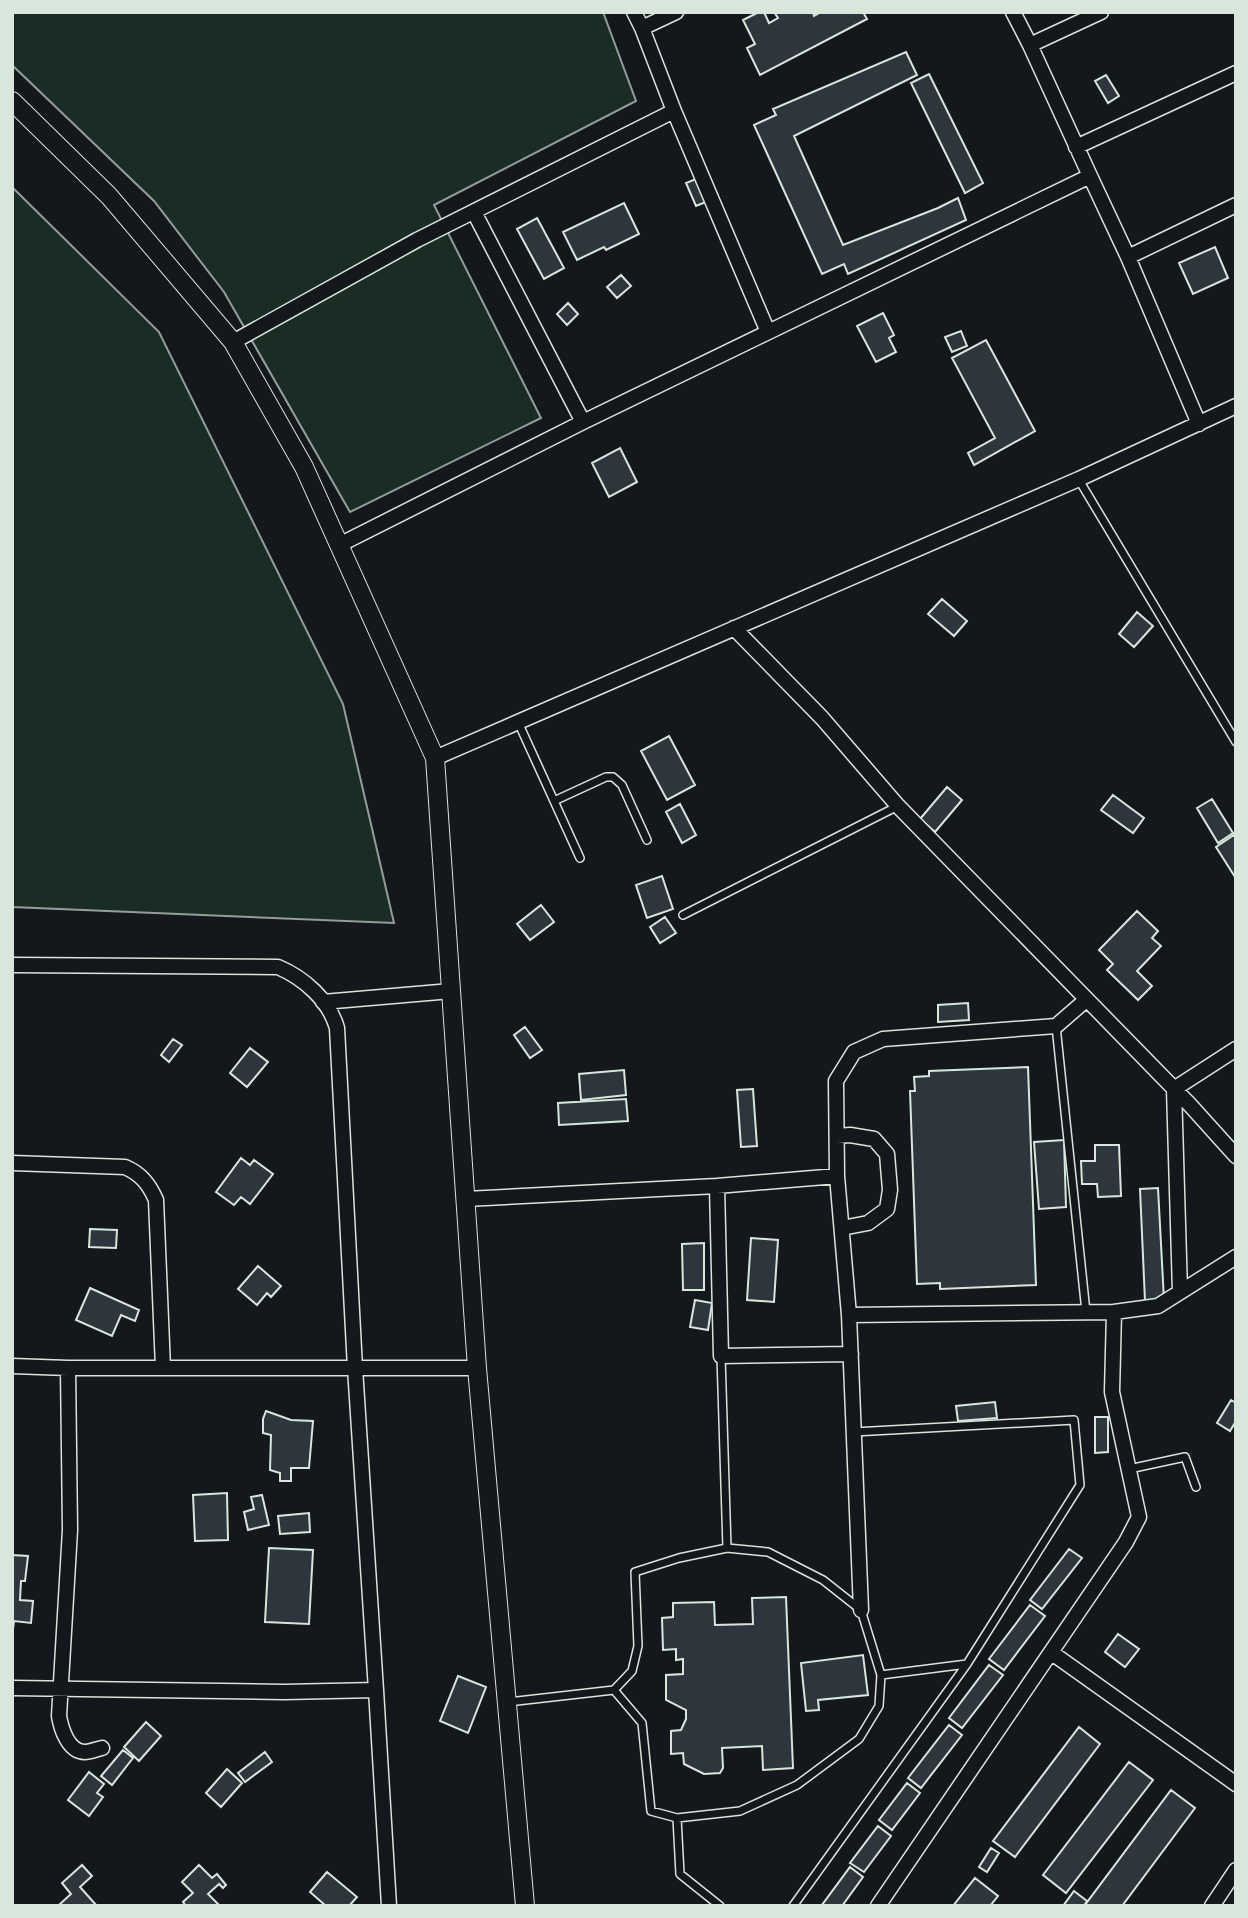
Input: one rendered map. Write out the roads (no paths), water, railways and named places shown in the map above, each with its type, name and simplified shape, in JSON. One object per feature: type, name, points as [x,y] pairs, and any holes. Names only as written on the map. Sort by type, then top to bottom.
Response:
[{"type":"street","points":[[634,12],[768,332]]},
{"type":"street","points":[[642,28],[676,12]]},
{"type":"street","points":[[1013,12],[1128,257],[1199,424]]},
{"type":"street","points":[[1030,45],[1101,12]]},
{"type":"street","points":[[1076,147],[1236,73]]},
{"type":"street","points":[[12,101],[109,196],[233,342],[304,467],[435,758],[477,1368],[525,1906]]},
{"type":"street","points":[[233,342],[417,240],[674,111]]},
{"type":"street","points":[[339,545],[583,422],[1090,176]]},
{"type":"street","points":[[1128,257],[1236,205]]},
{"type":"street","points":[[474,212],[583,422]]},
{"type":"street","points":[[435,758],[1079,479],[1236,407]]},
{"type":"street","points":[[734,628],[822,718],[898,806],[1236,1156]]},
{"type":"street","points":[[12,965],[278,967],[296,975],[333,1014],[337,1028],[388,1906]]},
{"type":"street","points":[[323,1002],[451,991]]},
{"type":"street","points":[[861,1610],[849,1315],[837,1176],[836,1082],[854,1052],[883,1039],[1056,1026],[1086,1000]]},
{"type":"street","points":[[1174,1089],[1236,1049]]},
{"type":"street","points":[[1174,1089],[1180,1292]]},
{"type":"street","points":[[837,1136],[874,1139],[887,1154],[890,1190],[887,1209],[868,1223],[842,1228]]},
{"type":"street","points":[[12,1163],[125,1167],[136,1172],[149,1185],[156,1200],[163,1368]]},
{"type":"street","points":[[466,1199],[716,1186],[837,1176]]},
{"type":"street","points":[[716,1186],[721,1356],[851,1354]]},
{"type":"street","points":[[849,1315],[1114,1312],[1158,1306],[1236,1257]]},
{"type":"street","points":[[878,1906],[1052,1653],[1126,1542],[1139,1517],[1111,1392],[1114,1312]]},
{"type":"street","points":[[12,1366],[477,1368]]},
{"type":"street","points":[[68,1368],[70,1530],[59,1689],[60,1724],[69,1743],[80,1751],[102,1748]]},
{"type":"street","points":[[1052,1653],[1236,1784]]},
{"type":"street","points":[[12,1688],[284,1692],[376,1690]]},
{"type":"street","points":[[1212,1906],[1236,1870]]},
{"type":"lane","points":[[1079,479],[1236,742]]},
{"type":"lane","points":[[518,722],[580,858]]},
{"type":"lane","points":[[554,801],[606,777],[613,777],[622,785],[647,841]]},
{"type":"lane","points":[[683,915],[898,806]]},
{"type":"lane","points":[[1056,1026],[1086,1312]]},
{"type":"lane","points":[[721,1356],[727,1548]]},
{"type":"lane","points":[[793,1906],[967,1664],[1080,1485],[1074,1420],[854,1432]]},
{"type":"lane","points":[[1128,1469],[1185,1457],[1196,1487]]},
{"type":"lane","points":[[507,1702],[614,1690],[632,1671],[638,1646],[635,1572],[679,1558],[727,1548],[768,1552],[823,1580],[861,1610],[881,1675],[879,1706],[859,1739],[797,1785],[740,1811],[677,1818],[651,1811],[642,1723],[614,1690]]},
{"type":"lane","points":[[881,1675],[967,1664]]},
{"type":"lane","points":[[677,1818],[680,1874],[720,1906]]}]
